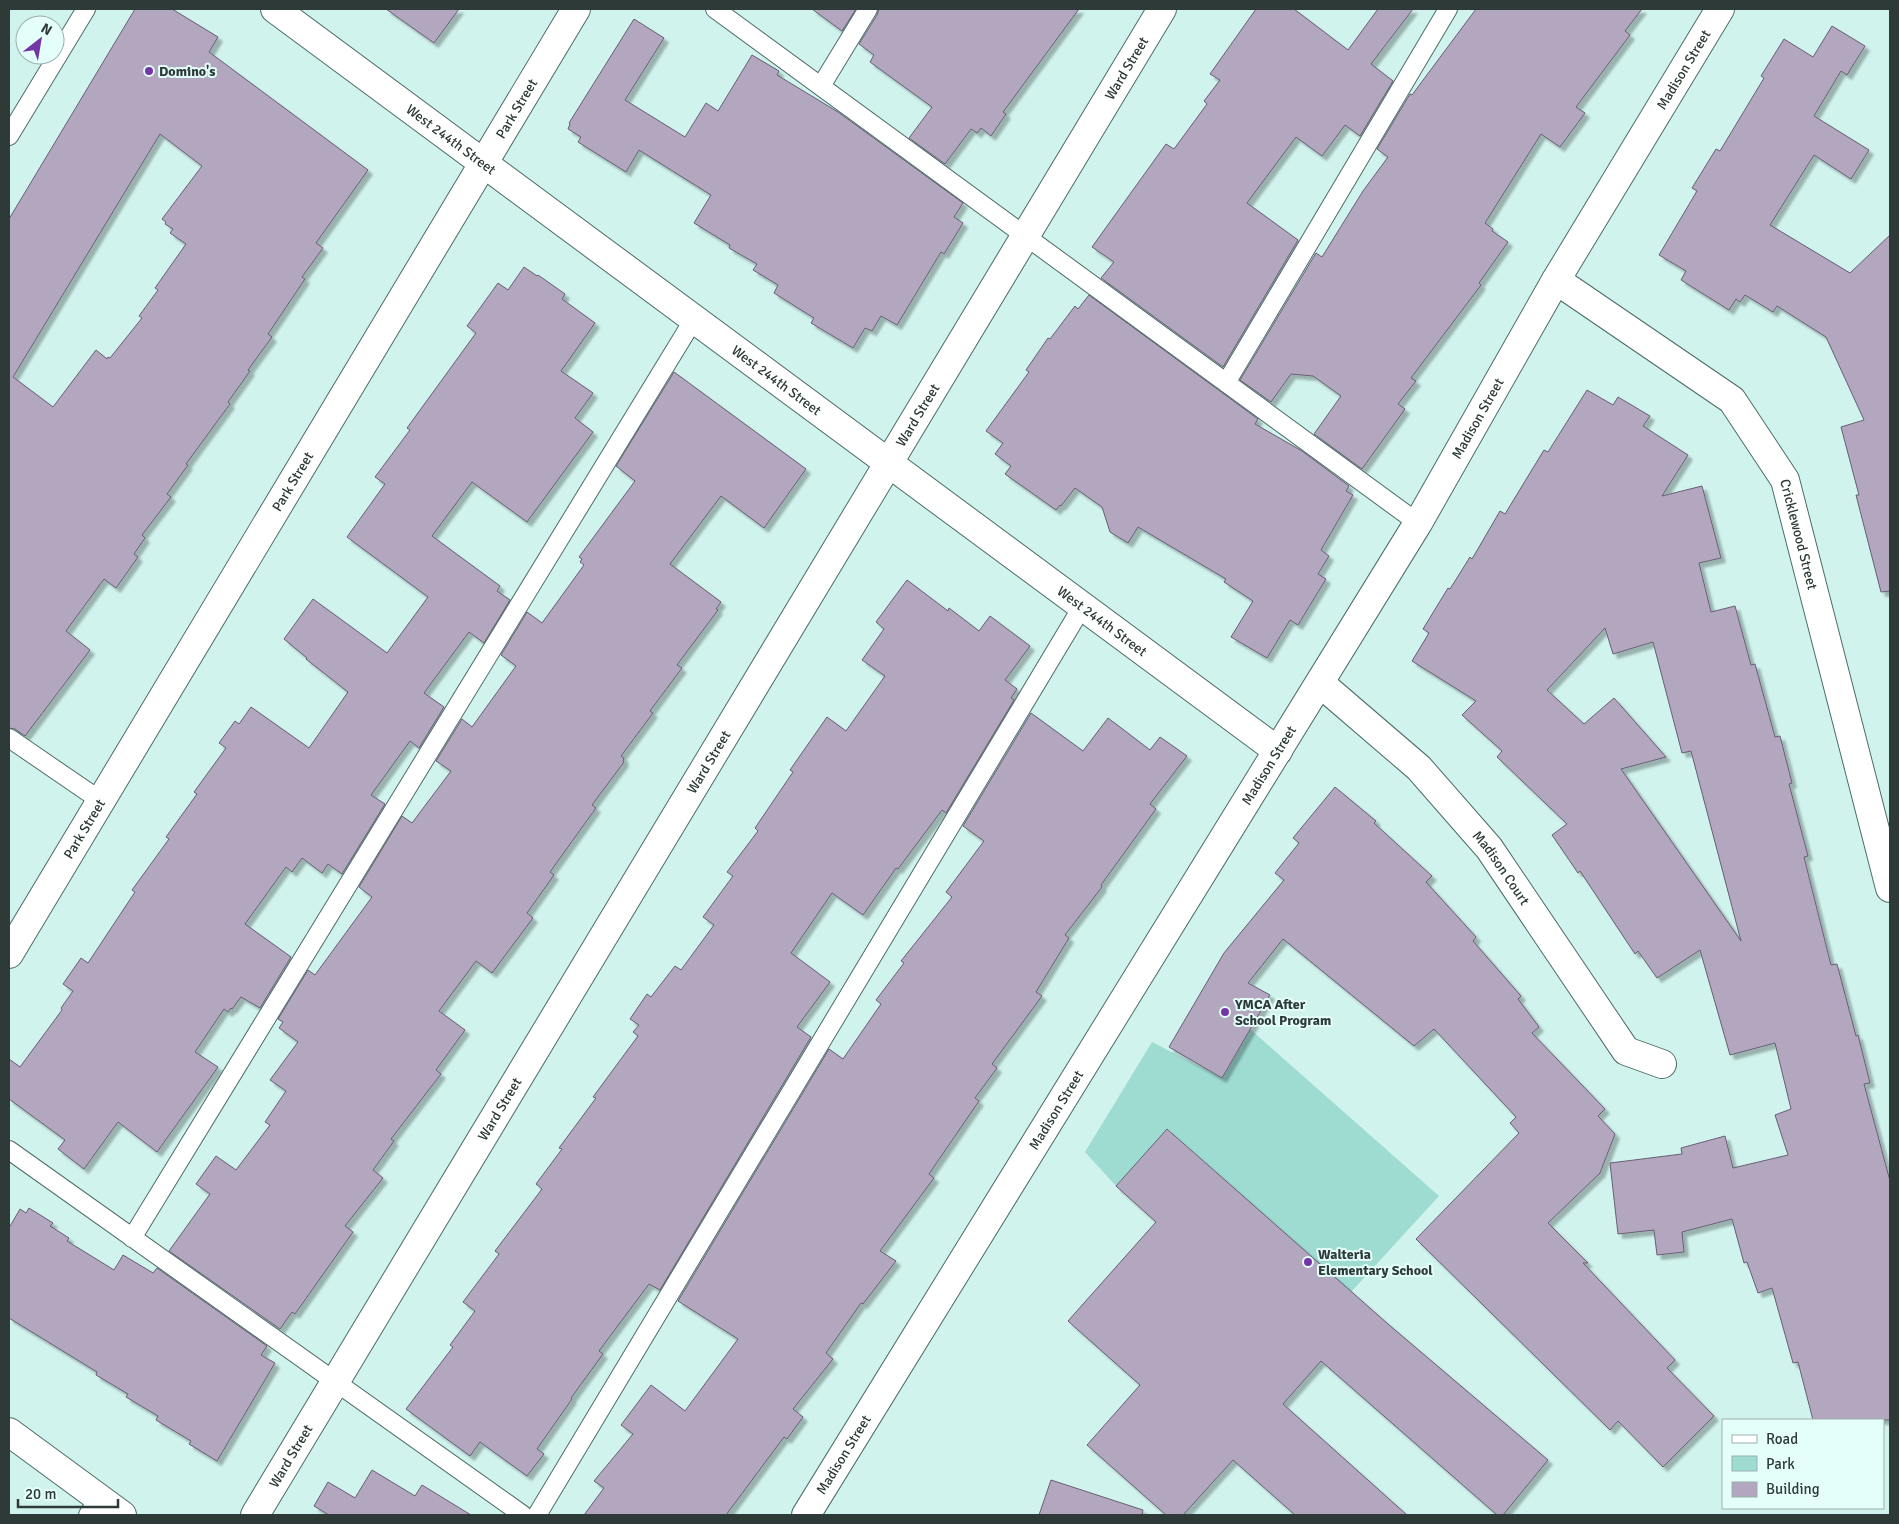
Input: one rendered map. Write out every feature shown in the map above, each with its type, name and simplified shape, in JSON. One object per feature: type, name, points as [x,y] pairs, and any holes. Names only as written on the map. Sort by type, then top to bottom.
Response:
[{"type":"street","name":"West 244th Street","points":[[275,9],[1278,751]]},
{"type":"street","name":"Park Street","points":[[12,940],[101,801],[576,9]]},
{"type":"street","name":"Ward Street","points":[[255,1515],[1162,9]]},
{"type":"street","name":"Madison Street","points":[[806,1515],[1418,523],[1556,280],[1720,9]]},
{"type":"street","name":"Cricklewood Street","points":[[1556,280],[1732,400],[1785,480],[1890,888]]},
{"type":"street","name":"Madison Court","points":[[1320,683],[1419,768],[1489,848],[1626,1051],[1662,1064]]},
{"type":"street","points":[[9,1432],[94,1507],[122,1515]]},
{"type":"lane","points":[[9,136],[86,9]]},
{"type":"lane","points":[[715,9],[1418,523]]},
{"type":"lane","points":[[821,86],[868,9]]},
{"type":"lane","points":[[1226,382],[1448,9]]},
{"type":"lane","points":[[132,1238],[694,318]]},
{"type":"lane","points":[[537,1515],[1082,606]]},
{"type":"lane","points":[[9,738],[101,801]]},
{"type":"lane","points":[[9,1150],[523,1515]]},
{"type":"green space","points":[[1250,1029],[1439,1196],[1351,1292],[1168,1129],[1116,1186],[1085,1152],[1152,1042],[1222,1078]]},
{"type":"building","points":[[135,9],[172,9],[218,37],[209,52],[368,170],[316,243],[323,248],[302,277],[305,279],[268,334],[272,337],[248,370],[250,371],[228,402],[230,404],[186,464],[188,465],[167,494],[171,497],[142,535],[145,538],[134,554],[138,557],[116,588],[104,579],[66,631],[90,650],[25,736],[15,729],[9,728],[9,219]],"holes":[[[160,134],[202,166],[162,219],[166,222],[165,224],[173,229],[170,233],[186,244],[155,288],[158,290],[139,316],[142,318],[110,358],[108,357],[107,359],[96,350],[53,407],[13,377]]]},
{"type":"building","points":[[386,9],[459,9],[434,43]]},
{"type":"building","points":[[812,9],[856,9],[842,31]]},
{"type":"building","points":[[879,9],[1079,9],[1003,112],[1006,114],[991,136],[981,128],[977,133],[971,129],[945,164],[909,138],[932,107],[870,62],[874,55],[859,44]]},
{"type":"building","points":[[1256,9],[1294,9],[1348,50],[1378,9],[1413,9],[1371,64],[1393,81],[1360,136],[1345,125],[1322,156],[1296,137],[1247,203],[1298,240],[1223,367],[1101,278],[1114,262],[1092,247],[1166,144],[1174,149],[1207,104],[1204,101],[1220,80],[1210,74]]},
{"type":"building","points":[[1476,9],[1642,9],[1625,31],[1630,35],[1576,107],[1585,113],[1560,147],[1541,134],[1485,223],[1493,229],[1492,231],[1508,242],[1479,283],[1481,285],[1411,378],[1416,381],[1398,404],[1405,409],[1362,469],[1314,434],[1341,396],[1313,376],[1291,374],[1271,402],[1240,380],[1316,253],[1322,257],[1363,191],[1388,157],[1377,149],[1410,94],[1412,95]]},
{"type":"building","points":[[634,19],[664,38],[625,100],[685,137],[706,103],[718,111],[752,55],[779,71],[777,75],[838,112],[963,203],[954,217],[963,223],[944,254],[941,252],[897,325],[881,316],[872,331],[865,328],[853,348],[811,323],[814,318],[774,293],[778,285],[753,270],[757,264],[729,248],[730,245],[694,223],[711,195],[639,150],[626,172],[578,142],[581,137],[568,129],[569,123]]},
{"type":"building","points":[[1832,26],[1865,46],[1847,75],[1841,71],[1814,116],[1869,150],[1851,179],[1814,155],[1770,225],[1850,273],[1890,235],[1890,591],[1881,592],[1841,427],[1864,420],[1826,337],[1777,306],[1773,312],[1745,295],[1740,302],[1736,299],[1729,310],[1681,280],[1686,271],[1659,255],[1697,191],[1692,188],[1716,149],[1720,151],[1764,78],[1761,76],[1784,39],[1813,57]]},
{"type":"building","points":[[524,267],[565,294],[562,299],[595,323],[561,371],[593,393],[575,418],[593,432],[527,522],[472,482],[432,536],[500,586],[497,591],[510,600],[484,643],[469,632],[424,693],[444,707],[419,748],[410,741],[371,795],[385,804],[342,874],[328,864],[322,873],[302,858],[292,872],[286,867],[245,924],[291,957],[260,1008],[241,997],[228,1012],[224,1009],[195,1052],[218,1067],[157,1152],[118,1122],[84,1169],[58,1149],[65,1140],[9,1099],[9,1059],[20,1067],[62,1010],[61,1008],[73,991],[63,984],[81,958],[88,963],[135,892],[132,890],[169,839],[166,837],[197,794],[194,792],[226,748],[219,743],[235,721],[239,724],[251,707],[309,748],[348,692],[284,639],[313,599],[387,653],[428,597],[347,537],[385,484],[375,477],[410,430],[407,428],[476,333],[467,326],[498,283],[508,290]]},
{"type":"building","points":[[1089,295],[1258,419],[1255,424],[1302,451],[1349,486],[1346,491],[1353,495],[1321,550],[1329,556],[1318,574],[1326,579],[1298,625],[1290,620],[1267,658],[1231,637],[1253,601],[1224,582],[1226,579],[1138,527],[1128,543],[1110,532],[1102,507],[1075,488],[1056,510],[1005,474],[1011,466],[995,454],[1003,443],[986,431],[1029,372],[1026,370],[1048,338],[1050,339],[1075,306],[1078,309]]},
{"type":"building","points":[[674,372],[806,469],[764,528],[721,496],[670,564],[721,602],[716,609],[718,610],[677,665],[682,668],[650,711],[653,713],[621,756],[624,758],[624,762],[592,805],[596,808],[550,872],[554,875],[527,913],[533,918],[492,973],[476,961],[439,1011],[465,1030],[436,1070],[441,1074],[391,1139],[394,1141],[373,1170],[383,1178],[345,1226],[353,1232],[295,1314],[292,1312],[280,1329],[169,1251],[210,1194],[196,1184],[216,1156],[236,1170],[270,1125],[265,1122],[286,1091],[270,1080],[298,1042],[279,1028],[283,1022],[278,1019],[308,970],[315,975],[372,897],[359,887],[402,816],[412,823],[451,771],[436,761],[462,719],[472,727],[516,666],[501,655],[527,612],[542,623],[584,565],[580,562],[582,559],[579,557],[635,481],[616,466]]},
{"type":"building","points":[[1587,390],[1613,405],[1618,397],[1650,416],[1643,426],[1688,455],[1662,496],[1702,486],[1721,558],[1699,563],[1711,612],[1735,606],[1751,665],[1755,664],[1775,737],[1780,736],[1792,783],[1789,784],[1808,856],[1804,857],[1831,965],[1837,964],[1856,1036],[1858,1035],[1870,1083],[1864,1084],[1890,1181],[1890,1420],[1813,1419],[1798,1362],[1793,1363],[1772,1288],[1758,1293],[1747,1262],[1744,1263],[1732,1219],[1682,1232],[1684,1252],[1657,1255],[1654,1230],[1618,1234],[1610,1163],[1682,1154],[1681,1148],[1725,1136],[1733,1168],[1788,1155],[1775,1115],[1791,1109],[1775,1043],[1730,1055],[1700,950],[1657,978],[1638,951],[1635,954],[1580,871],[1578,873],[1552,835],[1567,824],[1497,757],[1502,751],[1462,715],[1476,701],[1412,661],[1429,633],[1423,629],[1448,588],[1450,589],[1470,557],[1472,559],[1500,511],[1505,514],[1544,450],[1548,452]],"holes":[[[1605,628],[1613,654],[1653,642],[1682,753],[1691,751],[1741,941],[1621,769],[1666,757],[1614,698],[1584,724],[1547,690]]]},
{"type":"building","points":[[907,580],[948,611],[949,608],[979,631],[990,616],[1030,646],[1005,680],[1017,689],[1011,698],[1014,700],[946,813],[942,810],[898,869],[896,868],[863,915],[832,893],[791,953],[830,982],[797,1027],[811,1037],[660,1290],[649,1284],[599,1351],[603,1354],[537,1449],[544,1454],[527,1476],[480,1442],[470,1456],[406,1409],[453,1347],[450,1345],[475,1311],[463,1302],[499,1254],[495,1251],[542,1189],[536,1184],[562,1149],[559,1148],[596,1098],[593,1097],[638,1036],[633,1032],[639,1025],[630,1019],[647,994],[651,997],[675,966],[681,970],[714,925],[703,917],[733,876],[727,872],[758,831],[755,828],[793,772],[790,770],[827,717],[846,731],[885,676],[862,660],[884,629],[876,622]]},
{"type":"building","points":[[1031,713],[1083,751],[1108,718],[1150,750],[1160,737],[1187,756],[1150,804],[1156,809],[1101,885],[1102,887],[1065,935],[1069,938],[1036,992],[1042,996],[992,1064],[997,1068],[975,1098],[979,1101],[929,1174],[934,1178],[880,1251],[896,1261],[863,1304],[861,1303],[826,1353],[833,1359],[793,1409],[803,1417],[787,1439],[784,1437],[726,1515],[584,1515],[604,1488],[594,1481],[633,1434],[621,1425],[651,1385],[685,1411],[738,1339],[678,1301],[829,1049],[843,1059],[881,1004],[876,1000],[904,963],[901,961],[952,897],[946,892],[984,841],[963,826]]},
{"type":"building","points":[[1335,787],[1376,821],[1374,823],[1432,876],[1426,882],[1476,937],[1473,941],[1521,996],[1518,999],[1539,1027],[1532,1033],[1605,1109],[1598,1116],[1615,1134],[1600,1173],[1548,1223],[1588,1263],[1583,1263],[1675,1360],[1667,1368],[1714,1416],[1663,1467],[1618,1421],[1610,1430],[1416,1239],[1519,1133],[1510,1123],[1516,1117],[1434,1029],[1414,1046],[1283,939],[1248,983],[1270,995],[1222,1078],[1169,1047],[1224,953],[1284,880],[1275,873],[1299,843],[1293,838]]},
{"type":"building","points":[[1167,1129],[1388,1324],[1548,1460],[1503,1515],[1497,1515],[1321,1361],[1283,1404],[1407,1515],[1295,1515],[1233,1460],[1183,1515],[1166,1515],[1087,1445],[1140,1385],[1068,1321],[1156,1222],[1116,1186]]},
{"type":"building","points":[[29,1208],[53,1223],[50,1226],[69,1238],[67,1241],[114,1270],[123,1255],[153,1273],[157,1268],[267,1346],[261,1355],[275,1363],[217,1461],[189,1444],[191,1441],[156,1420],[158,1416],[126,1397],[128,1394],[96,1375],[97,1372],[9,1318],[9,1228],[20,1209],[26,1213]]},
{"type":"building","points":[[372,1470],[415,1496],[422,1485],[471,1515],[329,1515],[314,1506],[328,1482],[355,1498]]},
{"type":"building","points":[[1051,1480],[1143,1510],[1142,1515],[1039,1515]]},
{"type":"place","name":"Domino's","points":[[149,71]]},
{"type":"place","name":"YMCA After School Program","points":[[1225,1012]]},
{"type":"place","name":"Walteria Elementary School","points":[[1308,1262]]}]
